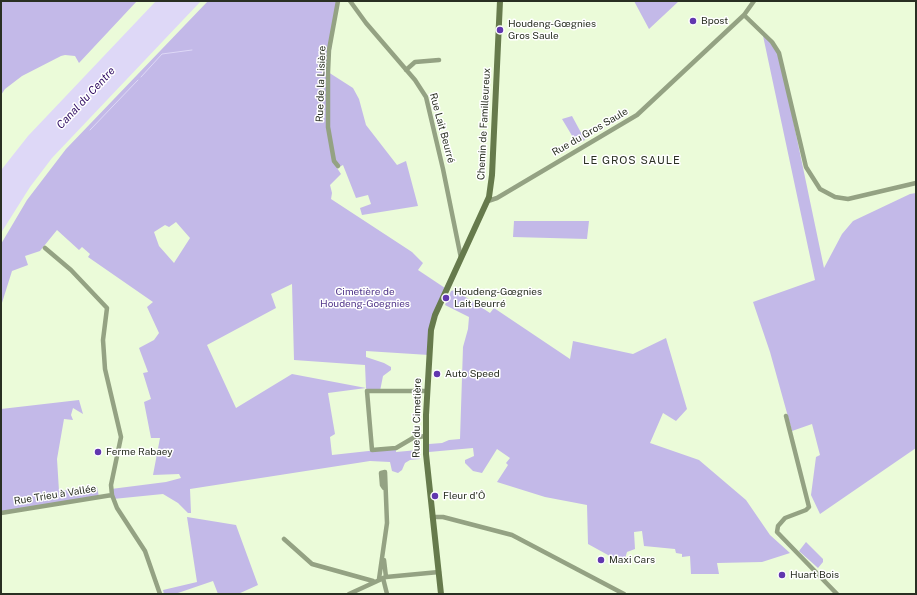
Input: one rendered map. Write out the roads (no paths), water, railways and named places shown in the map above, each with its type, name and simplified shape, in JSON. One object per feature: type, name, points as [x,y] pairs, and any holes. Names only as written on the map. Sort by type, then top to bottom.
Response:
[{"type":"street","name":"Rue de la Lisière","points":[[338,1],[329,50],[328,107],[328,126],[333,157],[338,166]]},
{"type":"street","name":"Rue Lait Beurré","points":[[350,1],[366,23],[424,92],[428,102],[461,260]]},
{"type":"street","name":"Chemin de Familleureux","points":[[466,249],[488,201],[492,175],[500,1]]},
{"type":"street","name":"Rue du Gros Saule","points":[[488,201],[497,198],[637,115],[744,14],[754,1]]},
{"type":"street","points":[[744,14],[772,42],[779,53],[806,167],[820,189],[835,197],[848,199],[916,183]]},
{"type":"street","points":[[406,70],[415,62],[439,60]]},
{"type":"street","points":[[45,248],[72,270],[107,308],[103,340],[105,369],[121,437],[111,485],[112,495],[117,508],[145,551],[160,594]]},
{"type":"street","name":"Rue du Cimetière","points":[[441,594],[425,436],[428,355],[433,322],[466,249]]},
{"type":"street","points":[[425,436],[413,438],[396,448],[372,450],[367,391],[427,391]]},
{"type":"street","points":[[786,416],[809,506],[806,510],[785,518],[778,526],[777,532],[837,594]]},
{"type":"street","points":[[383,472],[387,523],[383,556],[383,578],[387,594]]},
{"type":"street","name":"Rue Trieu à Vallée","points":[[1,513],[112,495]]},
{"type":"street","points":[[432,517],[443,517],[512,535],[624,594]]},
{"type":"street","points":[[284,539],[312,564],[373,581]]},
{"type":"street","points":[[383,556],[383,578]]},
{"type":"street","points":[[349,594],[373,581],[383,578],[438,572]]},
{"type":"water","name":"Canal du Centre","points":[[156,1],[201,1],[52,158],[30,187],[1,233],[2,169],[28,136]]},
{"type":"waterway","points":[[141,77],[162,54],[192,50]]},
{"type":"waterway","points":[[90,130],[138,80]]},
{"type":"place","name":"Bpost","points":[[693,21]]},
{"type":"place","name":"Houdeng-Gœgnies Gros Saule","points":[[500,30]]},
{"type":"place","name":"Houdeng-Gœgnies Lait Beurré","points":[[446,298]]},
{"type":"place","name":"Auto Speed","points":[[437,374]]},
{"type":"place","name":"Ferme Rabaey","points":[[98,452]]},
{"type":"place","name":"Fleur d'Ô","points":[[435,496]]},
{"type":"place","name":"Maxi Cars","points":[[601,560]]},
{"type":"place","name":"Huart Bois","points":[[782,575]]},
{"type":"district","name":"LE GROS SAULE","points":[[632,161]]},
{"type":"park label","name":"Cimetière de Houdeng-Goegnies","points":[[365,298]]}]
